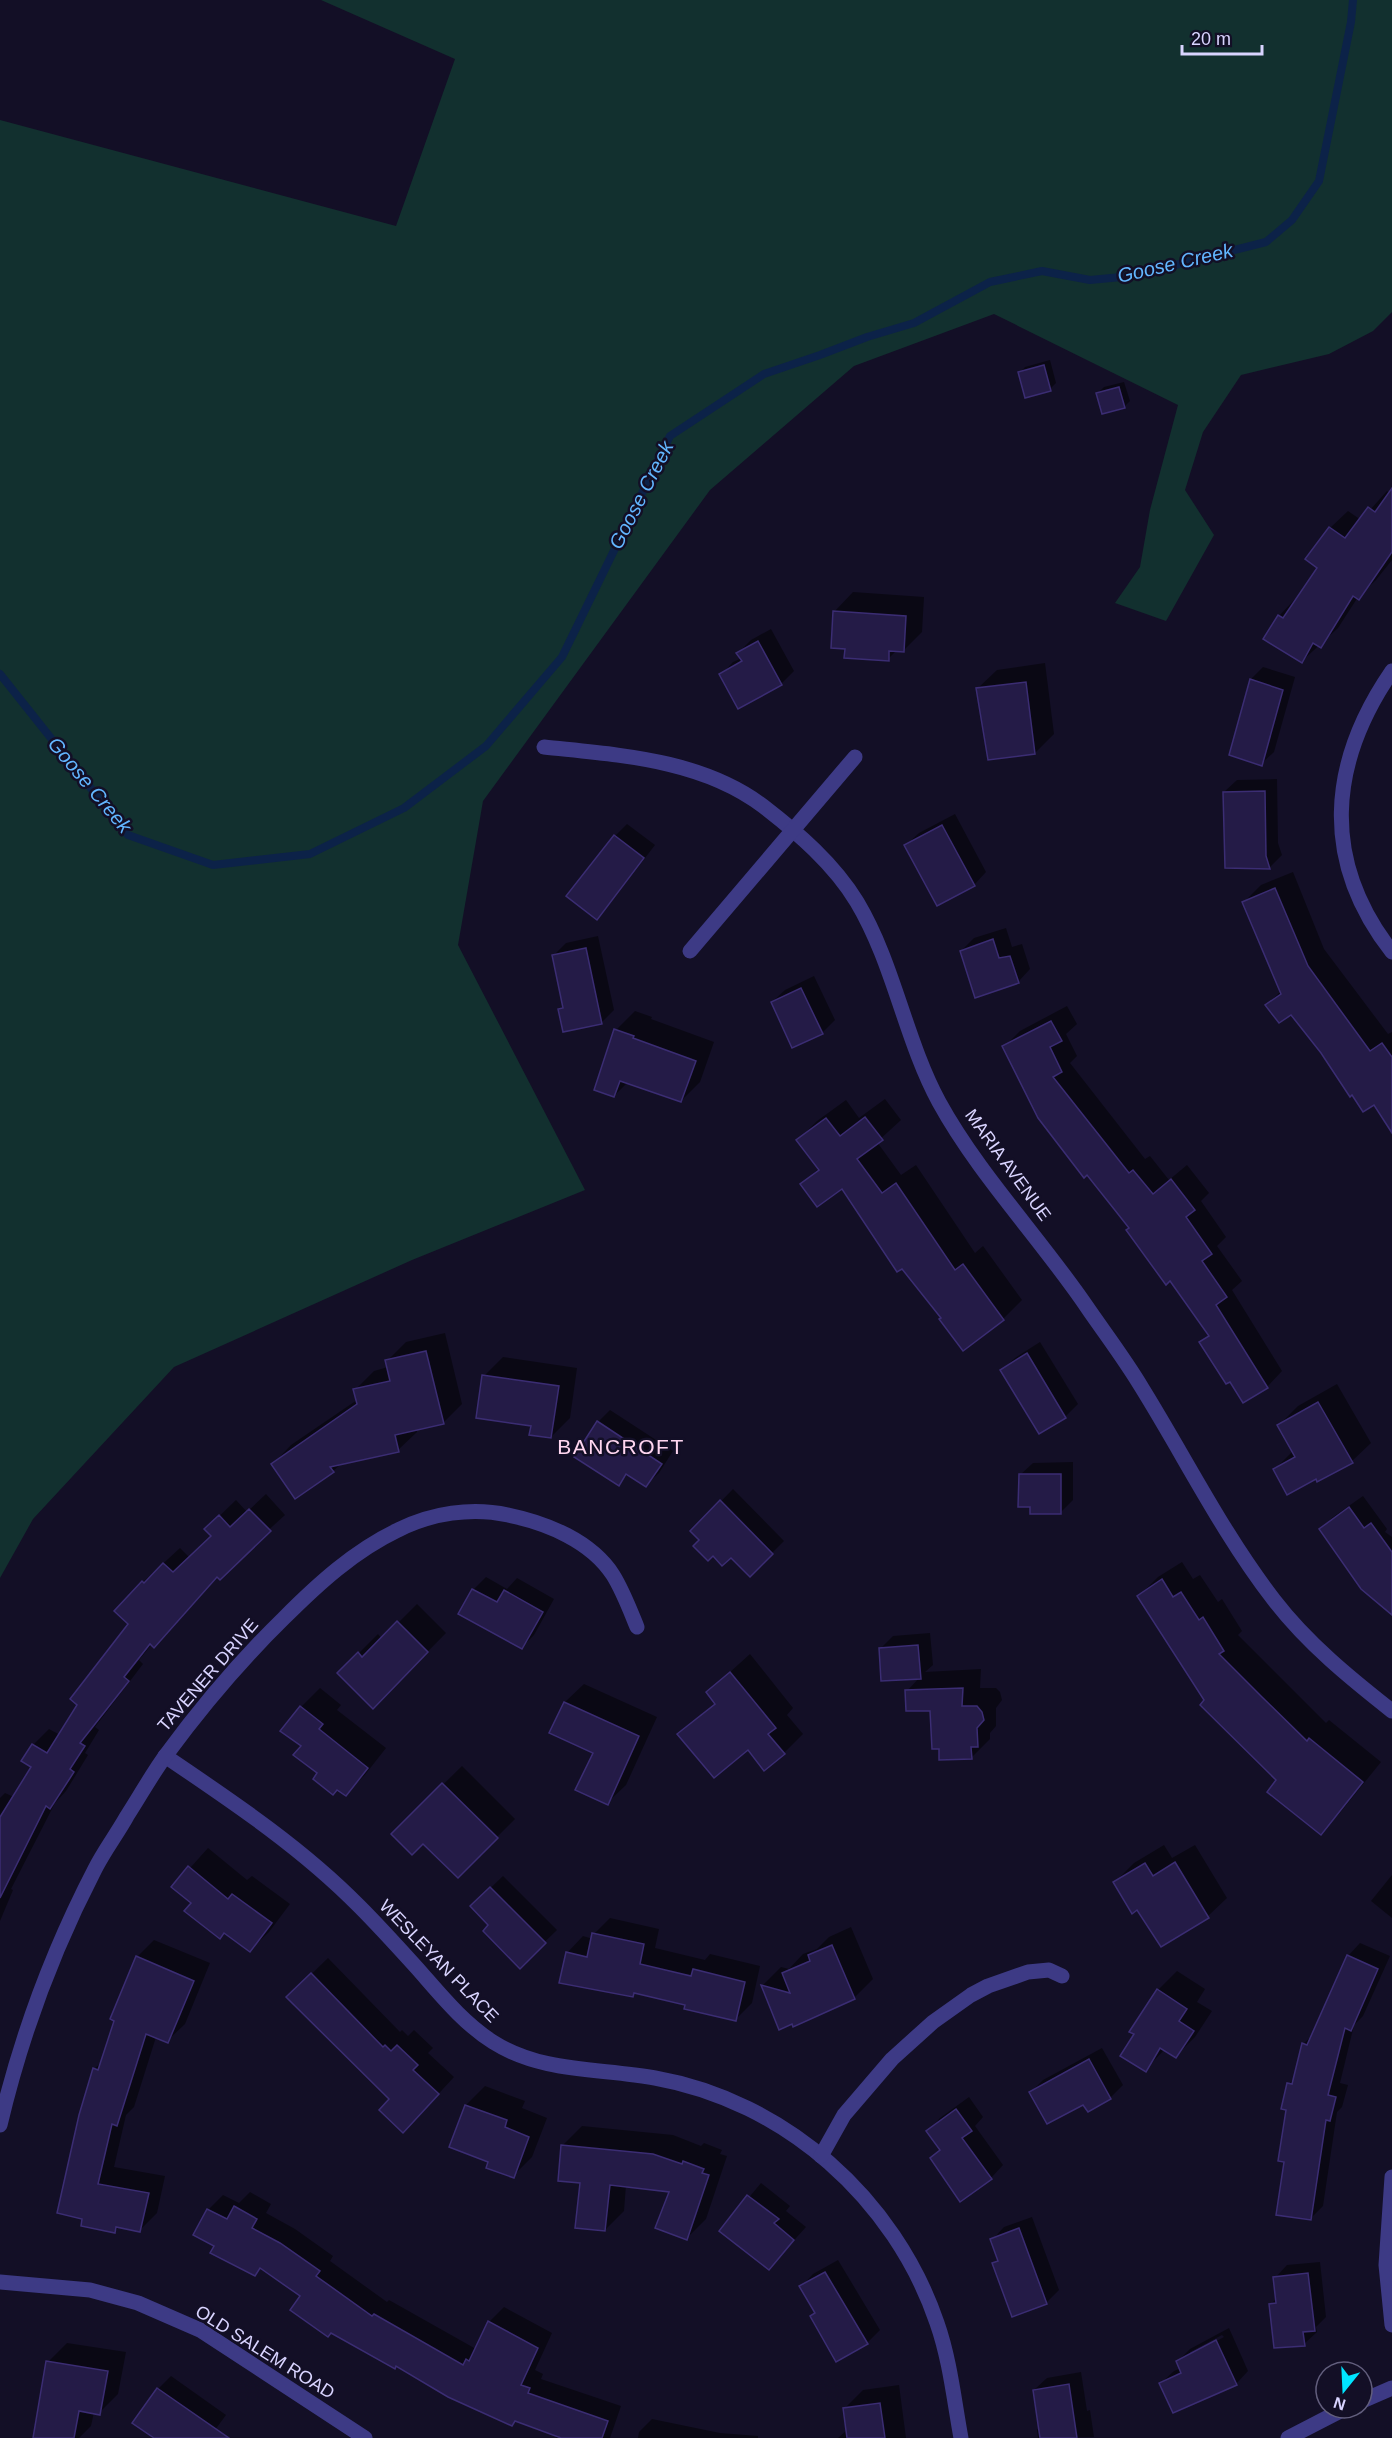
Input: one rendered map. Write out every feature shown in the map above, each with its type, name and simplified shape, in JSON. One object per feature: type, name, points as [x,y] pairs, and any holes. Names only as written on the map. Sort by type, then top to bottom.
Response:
[{"type":"street","points":[[1392,671],[1368,709],[1357,732],[1349,755],[1341,804],[1344,852],[1356,891],[1373,927],[1392,952]]},
{"type":"street","name":"MARIA AVENUE","points":[[544,747],[638,757],[677,766],[726,785],[761,804],[823,858],[858,905],[882,956],[919,1057],[939,1101],[961,1136],[1070,1282],[1141,1386],[1228,1534],[1276,1602],[1333,1663],[1392,1711]]},
{"type":"street","points":[[690,951],[855,757]]},
{"type":"street","name":"TAVENER DRIVE","points":[[0,2125],[12,2076],[49,1967],[96,1867],[165,1756],[245,1657],[308,1594],[372,1544],[399,1529],[457,1512],[500,1513],[552,1528],[572,1538],[600,1558],[614,1576],[637,1627]]},
{"type":"street","name":"WESLEYAN PLACE","points":[[165,1756],[281,1838],[357,1904],[464,2020],[496,2044],[527,2059],[571,2069],[655,2078],[704,2090],[754,2111],[782,2127],[821,2156],[852,2183],[892,2231],[918,2277],[938,2324],[948,2362],[961,2438]]},
{"type":"street","points":[[821,2156],[844,2115],[892,2059],[933,2022],[988,1986],[1028,1972],[1050,1970],[1062,1976]]},
{"type":"street","points":[[1392,2177],[1386,2265],[1392,2325]]},
{"type":"street","name":"OLD SALEM ROAD","points":[[0,2282],[90,2290],[138,2303],[200,2330],[365,2438]]},
{"type":"street","points":[[1374,2396],[1392,2388]]},
{"type":"street","points":[[1288,2438],[1323,2420]]},
{"type":"green space","points":[[321,0],[1392,0],[1392,312],[1373,331],[1329,354],[1241,375],[1203,432],[1185,490],[1214,535],[1166,621],[1115,603],[1140,567],[1150,510],[1178,405],[994,314],[854,366],[710,490],[483,801],[458,945],[585,1190],[412,1260],[174,1367],[33,1519],[0,1578],[0,120],[396,226],[455,59]]},
{"type":"building","points":[[1044,365],[1051,391],[1025,398],[1018,372]]},
{"type":"building","points":[[1119,387],[1125,408],[1102,414],[1096,393]]},
{"type":"building","points":[[1392,488],[1392,552],[1359,600],[1353,596],[1321,648],[1313,643],[1302,663],[1263,639],[1278,615],[1283,618],[1317,568],[1305,559],[1329,527],[1345,538],[1368,507],[1375,512]]},
{"type":"building","points":[[833,611],[906,616],[904,652],[889,651],[889,661],[844,658],[845,649],[831,648]]},
{"type":"building","points":[[758,641],[782,685],[738,709],[719,674],[742,661],[736,653]]},
{"type":"building","points":[[1250,679],[1283,690],[1262,766],[1229,755]]},
{"type":"building","points":[[1026,682],[1035,754],[988,760],[976,688]]},
{"type":"building","points":[[1265,791],[1266,856],[1270,869],[1225,868],[1223,792]]},
{"type":"building","points":[[942,825],[975,886],[937,906],[904,845]]},
{"type":"building","points":[[614,835],[644,858],[597,920],[566,896]]},
{"type":"building","points":[[1275,888],[1308,966],[1370,1051],[1382,1043],[1392,1057],[1392,1133],[1374,1105],[1363,1112],[1352,1095],[1350,1097],[1321,1053],[1291,1015],[1279,1023],[1265,1005],[1281,994],[1242,902]]},
{"type":"building","points":[[993,939],[999,958],[1010,956],[1019,983],[975,998],[960,951]]},
{"type":"building","points":[[586,948],[602,1024],[563,1032],[558,1009],[563,1008],[552,955]]},
{"type":"building","points":[[801,988],[823,1034],[792,1048],[771,1002]]},
{"type":"building","points":[[1051,1021],[1062,1041],[1050,1047],[1062,1072],[1053,1077],[1129,1173],[1133,1170],[1153,1194],[1171,1179],[1195,1210],[1186,1217],[1212,1254],[1202,1261],[1227,1297],[1216,1305],[1268,1388],[1243,1403],[1230,1382],[1226,1384],[1199,1342],[1209,1336],[1170,1281],[1166,1285],[1126,1230],[1129,1228],[1087,1175],[1084,1178],[1038,1118],[1002,1046]]},
{"type":"building","points":[[614,1029],[696,1061],[681,1102],[620,1081],[614,1097],[594,1090]]},
{"type":"building","points":[[865,1117],[883,1140],[857,1159],[882,1193],[896,1183],[955,1270],[963,1264],[1004,1320],[963,1351],[939,1319],[941,1318],[902,1269],[897,1272],[842,1189],[817,1207],[800,1184],[819,1170],[796,1140],[826,1118],[840,1136]]},
{"type":"building","points":[[426,1351],[444,1424],[395,1435],[399,1452],[330,1467],[334,1472],[295,1499],[271,1464],[357,1404],[353,1389],[390,1381],[385,1360]]},
{"type":"building","points":[[1027,1353],[1066,1418],[1039,1434],[1000,1370]]},
{"type":"building","points":[[482,1375],[559,1386],[551,1438],[529,1435],[531,1426],[476,1418]]},
{"type":"building","points":[[1318,1402],[1353,1463],[1287,1495],[1273,1469],[1295,1457],[1277,1425]]},
{"type":"building","points":[[597,1421],[662,1464],[646,1487],[626,1474],[619,1486],[574,1457]]},
{"type":"building","points":[[1019,1474],[1061,1474],[1061,1514],[1030,1514],[1030,1507],[1018,1507]]},
{"type":"building","points":[[720,1500],[773,1554],[750,1577],[731,1558],[722,1566],[713,1556],[708,1561],[693,1546],[699,1540],[690,1531]]},
{"type":"building","points":[[1349,1507],[1364,1528],[1371,1523],[1392,1552],[1392,1615],[1361,1589],[1319,1529]]},
{"type":"building","points":[[249,1509],[271,1531],[220,1580],[217,1577],[154,1648],[150,1644],[124,1677],[129,1681],[80,1743],[85,1746],[70,1769],[74,1772],[50,1809],[46,1806],[0,1898],[0,1817],[31,1767],[21,1761],[32,1744],[47,1753],[77,1705],[70,1699],[128,1624],[114,1611],[142,1581],[144,1583],[163,1563],[173,1572],[211,1536],[204,1529],[219,1515],[230,1527]]},
{"type":"building","points":[[1162,1579],[1173,1597],[1181,1592],[1199,1620],[1203,1617],[1224,1651],[1219,1654],[1307,1741],[1309,1738],[1363,1782],[1321,1835],[1267,1792],[1276,1780],[1200,1705],[1204,1700],[1137,1596]]},
{"type":"building","points":[[472,1589],[497,1602],[504,1590],[543,1612],[522,1649],[458,1614]]},
{"type":"building","points":[[397,1621],[428,1652],[373,1709],[337,1673],[358,1652],[362,1657]]},
{"type":"building","points":[[918,1645],[921,1679],[881,1681],[879,1648]]},
{"type":"building","points":[[730,1672],[776,1728],[768,1734],[785,1754],[764,1771],[748,1750],[714,1778],[677,1734],[715,1704],[706,1692]]},
{"type":"building","points":[[963,1688],[962,1706],[977,1706],[982,1712],[984,1720],[977,1728],[978,1747],[971,1747],[972,1759],[939,1760],[939,1749],[932,1749],[930,1711],[906,1711],[905,1690]]},
{"type":"building","points":[[564,1702],[639,1736],[608,1805],[575,1790],[593,1753],[549,1733]]},
{"type":"building","points":[[300,1706],[323,1724],[319,1729],[368,1768],[346,1796],[337,1790],[333,1795],[313,1779],[317,1773],[293,1755],[301,1746],[280,1731]]},
{"type":"building","points":[[442,1783],[498,1838],[458,1878],[423,1844],[412,1855],[391,1834]]},
{"type":"building","points":[[1175,1862],[1209,1918],[1161,1947],[1137,1910],[1132,1914],[1113,1882],[1145,1863],[1153,1876]]},
{"type":"building","points":[[188,1866],[228,1899],[232,1894],[272,1923],[250,1952],[224,1933],[220,1939],[184,1911],[191,1903],[171,1887]]},
{"type":"building","points":[[490,1887],[546,1943],[520,1969],[483,1931],[488,1925],[470,1906]]},
{"type":"building","points":[[592,1933],[644,1944],[640,1964],[691,1976],[693,1969],[745,1982],[736,2021],[684,2009],[685,2005],[634,1993],[633,1997],[559,1983],[566,1952],[587,1957]]},
{"type":"building","points":[[832,1945],[855,1999],[793,2027],[792,2024],[779,2030],[761,1985],[790,1993],[782,1973],[810,1961],[808,1955]]},
{"type":"building","points":[[1347,1955],[1378,1969],[1351,2031],[1345,2028],[1328,2095],[1336,2097],[1330,2121],[1326,2120],[1311,2220],[1276,2215],[1284,2162],[1278,2161],[1286,2110],[1281,2109],[1287,2083],[1292,2084],[1302,2043],[1307,2045]]},
{"type":"building","points":[[136,1956],[194,1981],[168,2043],[146,2034],[117,2126],[112,2124],[98,2184],[149,2193],[140,2232],[116,2227],[115,2233],[81,2226],[82,2219],[57,2213],[79,2115],[93,2068],[98,2070],[114,2021],[110,2019]]},
{"type":"building","points":[[311,1973],[383,2047],[385,2045],[391,2051],[397,2045],[418,2065],[413,2070],[439,2094],[403,2133],[379,2110],[389,2099],[286,1997]]},
{"type":"building","points":[[1157,1989],[1187,2009],[1179,2021],[1194,2031],[1176,2058],[1160,2048],[1146,2072],[1120,2056],[1134,2034],[1129,2032]]},
{"type":"building","points":[[1089,2059],[1111,2099],[1088,2112],[1083,2105],[1047,2124],[1029,2092]]},
{"type":"building","points":[[465,2105],[507,2120],[505,2127],[529,2137],[514,2178],[486,2168],[488,2162],[449,2147]]},
{"type":"building","points":[[956,2109],[972,2131],[962,2138],[992,2179],[960,2202],[930,2158],[940,2150],[926,2131]]},
{"type":"building","points":[[561,2145],[653,2154],[704,2169],[702,2173],[709,2175],[687,2240],[655,2228],[669,2192],[610,2185],[605,2231],[575,2228],[580,2183],[558,2181]]},
{"type":"building","points":[[747,2195],[779,2219],[774,2223],[794,2240],[769,2270],[719,2231]]},
{"type":"building","points":[[234,2206],[257,2219],[252,2228],[280,2243],[320,2271],[316,2276],[372,2316],[374,2314],[463,2365],[466,2359],[469,2361],[488,2321],[538,2348],[521,2385],[530,2388],[528,2393],[608,2421],[602,2438],[561,2438],[515,2421],[512,2426],[448,2397],[396,2366],[395,2369],[331,2333],[328,2337],[290,2310],[300,2296],[260,2268],[255,2276],[210,2253],[214,2246],[193,2235],[207,2209],[227,2219]]},
{"type":"building","points":[[1019,2228],[1047,2304],[1012,2317],[992,2263],[998,2261],[990,2239]]},
{"type":"building","points":[[825,2272],[868,2344],[836,2362],[810,2316],[815,2313],[799,2286]]},
{"type":"building","points":[[1308,2273],[1315,2331],[1303,2332],[1305,2346],[1274,2348],[1269,2304],[1276,2303],[1273,2277]]},
{"type":"building","points":[[1216,2340],[1237,2385],[1173,2413],[1159,2383],[1181,2373],[1176,2361]]},
{"type":"building","points":[[46,2361],[108,2371],[100,2415],[79,2411],[74,2438],[33,2438]]},
{"type":"building","points":[[1069,2384],[1077,2438],[1040,2438],[1033,2390]]},
{"type":"building","points":[[157,2388],[229,2438],[154,2438],[132,2423]]},
{"type":"building","points":[[880,2403],[885,2438],[847,2438],[843,2408]]},
{"type":"waterway","name":"Goose Creek","points":[[0,674],[128,835],[213,865],[310,854],[404,808],[486,746],[562,657],[670,436],[764,374],[867,337],[914,323],[990,282],[1042,271],[1090,280],[1132,276],[1266,242],[1292,220],[1319,181],[1351,22],[1353,0]]},
{"type":"district","name":"BANCROFT","points":[[621,1447]]}]
